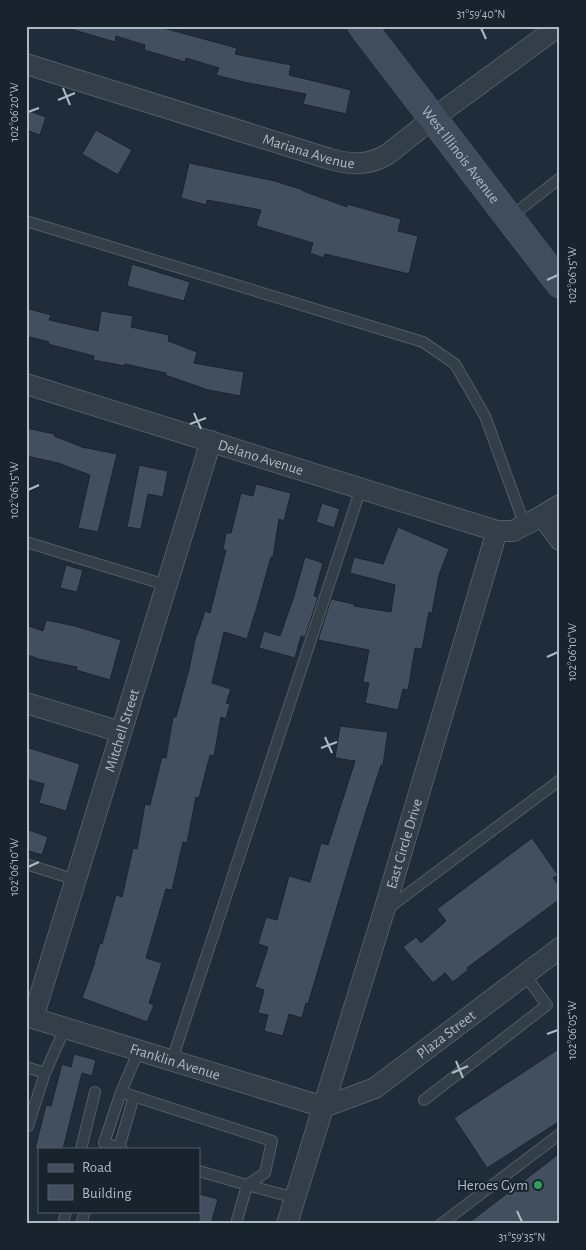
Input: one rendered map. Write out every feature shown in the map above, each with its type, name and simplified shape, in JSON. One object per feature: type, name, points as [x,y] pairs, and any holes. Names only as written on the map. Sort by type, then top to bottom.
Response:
[{"type":"main road","name":"West Illinois Avenue","points":[[363,27],[432,120],[560,284]]},
{"type":"street","name":"Mariana Avenue","points":[[26,64],[320,156],[354,164],[363,164],[381,159],[560,26]]},
{"type":"street","name":"Delano Avenue","points":[[26,384],[497,531]]},
{"type":"street","name":"Mitchell Street","points":[[30,1017],[76,880],[211,441]]},
{"type":"street","points":[[497,531],[513,531],[560,505]]},
{"type":"street","points":[[542,516],[560,540]]},
{"type":"street","name":"East Circle Drive","points":[[287,1224],[384,911],[497,531]]},
{"type":"street","points":[[26,703],[121,732]]},
{"type":"street","name":"Plaza Street","points":[[324,1106],[375,1088],[560,948]]},
{"type":"street","name":"Franklin Avenue","points":[[30,1017],[324,1106]]},
{"type":"lane","points":[[509,218],[560,178]]},
{"type":"lane","points":[[26,221],[423,342],[455,364],[485,416],[525,526]]},
{"type":"lane","points":[[172,1060],[361,488]]},
{"type":"lane","points":[[26,542],[166,586]]},
{"type":"lane","points":[[384,911],[560,780]]},
{"type":"lane","points":[[26,864],[76,880]]},
{"type":"lane","points":[[424,1100],[547,1005],[525,975]]},
{"type":"lane","points":[[26,1125],[28,1126],[45,1073],[65,1028]]},
{"type":"lane","points":[[134,1096],[120,1148],[103,1146],[121,1092],[139,1050]]},
{"type":"lane","points":[[26,1067],[45,1073]]},
{"type":"lane","points":[[81,1148],[95,1092]]},
{"type":"lane","points":[[121,1092],[272,1140],[265,1174],[247,1185],[236,1224]]},
{"type":"lane","points":[[441,1224],[560,1134]]},
{"type":"lane","points":[[200,1171],[295,1198]]},
{"type":"lane","points":[[81,1224],[85,1212]]},
{"type":"building","points":[[75,26],[156,26],[237,48],[235,54],[291,65],[289,75],[351,90],[346,114],[303,104],[306,94],[216,75],[219,68],[186,58],[185,62],[144,50],[145,45],[116,36],[115,42],[74,30]]},
{"type":"building","points":[[26,110],[46,117],[40,135],[26,130]]},
{"type":"building","points":[[96,130],[132,150],[118,175],[82,154]]},
{"type":"building","points":[[189,163],[275,181],[347,207],[347,204],[401,219],[398,231],[418,236],[409,274],[325,254],[324,258],[310,253],[313,243],[256,226],[261,210],[207,200],[206,205],[181,198]]},
{"type":"building","points":[[132,264],[190,282],[184,301],[127,286]]},
{"type":"building","points":[[26,308],[51,315],[49,320],[98,331],[101,311],[133,316],[131,327],[169,335],[168,341],[197,352],[194,363],[244,372],[240,396],[208,390],[165,375],[166,373],[125,364],[125,366],[93,360],[94,356],[26,336]]},
{"type":"building","points":[[26,428],[55,434],[54,436],[82,447],[117,454],[98,532],[78,528],[90,475],[58,463],[26,456]]},
{"type":"building","points":[[139,465],[168,471],[163,497],[148,494],[141,529],[127,527]]},
{"type":"building","points":[[256,484],[291,493],[284,521],[279,519],[273,557],[271,557],[247,639],[224,632],[212,683],[231,689],[226,703],[230,704],[226,719],[221,717],[214,756],[210,755],[199,798],[196,797],[187,843],[183,842],[172,890],[166,889],[146,958],[162,963],[149,1003],[154,1005],[147,1022],[82,998],[100,943],[102,944],[116,895],[122,897],[133,848],[137,849],[145,804],[150,805],[162,757],[166,758],[173,717],[176,717],[196,635],[205,611],[210,613],[226,550],[223,550],[226,533],[231,533],[241,493],[253,496]]},
{"type":"building","points":[[322,503],[340,509],[334,528],[316,522]]},
{"type":"building","points":[[398,527],[449,549],[439,575],[432,613],[429,612],[422,649],[415,648],[408,690],[403,689],[398,710],[365,703],[369,683],[363,682],[369,650],[318,640],[331,599],[354,604],[354,606],[391,612],[395,585],[350,573],[354,557],[383,564]]},
{"type":"building","points":[[305,557],[323,563],[314,596],[318,597],[305,637],[301,636],[295,658],[259,648],[264,631],[280,636]]},
{"type":"building","points":[[66,565],[83,570],[77,592],[60,588]]},
{"type":"building","points":[[46,620],[75,626],[121,640],[110,680],[76,670],[77,667],[38,659],[26,654],[26,625],[43,631]]},
{"type":"building","points":[[340,726],[388,732],[383,765],[381,765],[357,840],[308,1004],[306,1003],[302,1018],[289,1014],[283,1036],[264,1031],[268,1015],[258,1013],[264,990],[255,987],[268,947],[258,944],[266,917],[277,920],[289,876],[310,882],[321,843],[328,845],[355,761],[335,758]]},
{"type":"building","points":[[26,747],[80,764],[66,811],[39,803],[44,784],[26,779]]},
{"type":"building","points":[[26,829],[48,837],[42,855],[26,850]]},
{"type":"building","points":[[532,838],[558,875],[553,878],[560,887],[560,899],[467,968],[468,970],[453,982],[445,973],[433,983],[403,947],[416,937],[421,943],[446,921],[437,909]]},
{"type":"building","points":[[560,1048],[560,1121],[487,1168],[454,1118]]},
{"type":"building","points":[[74,1054],[96,1060],[92,1076],[82,1073],[63,1148],[35,1149],[46,1105],[51,1106],[62,1064],[71,1067]]},
{"type":"building","name":"Heroes Gym","points":[[560,1153],[560,1224],[467,1224]]},
{"type":"building","points":[[200,1194],[218,1199],[211,1224],[199,1224]]},
{"type":"place","name":"Heroes Gym","points":[[538,1185]]}]
